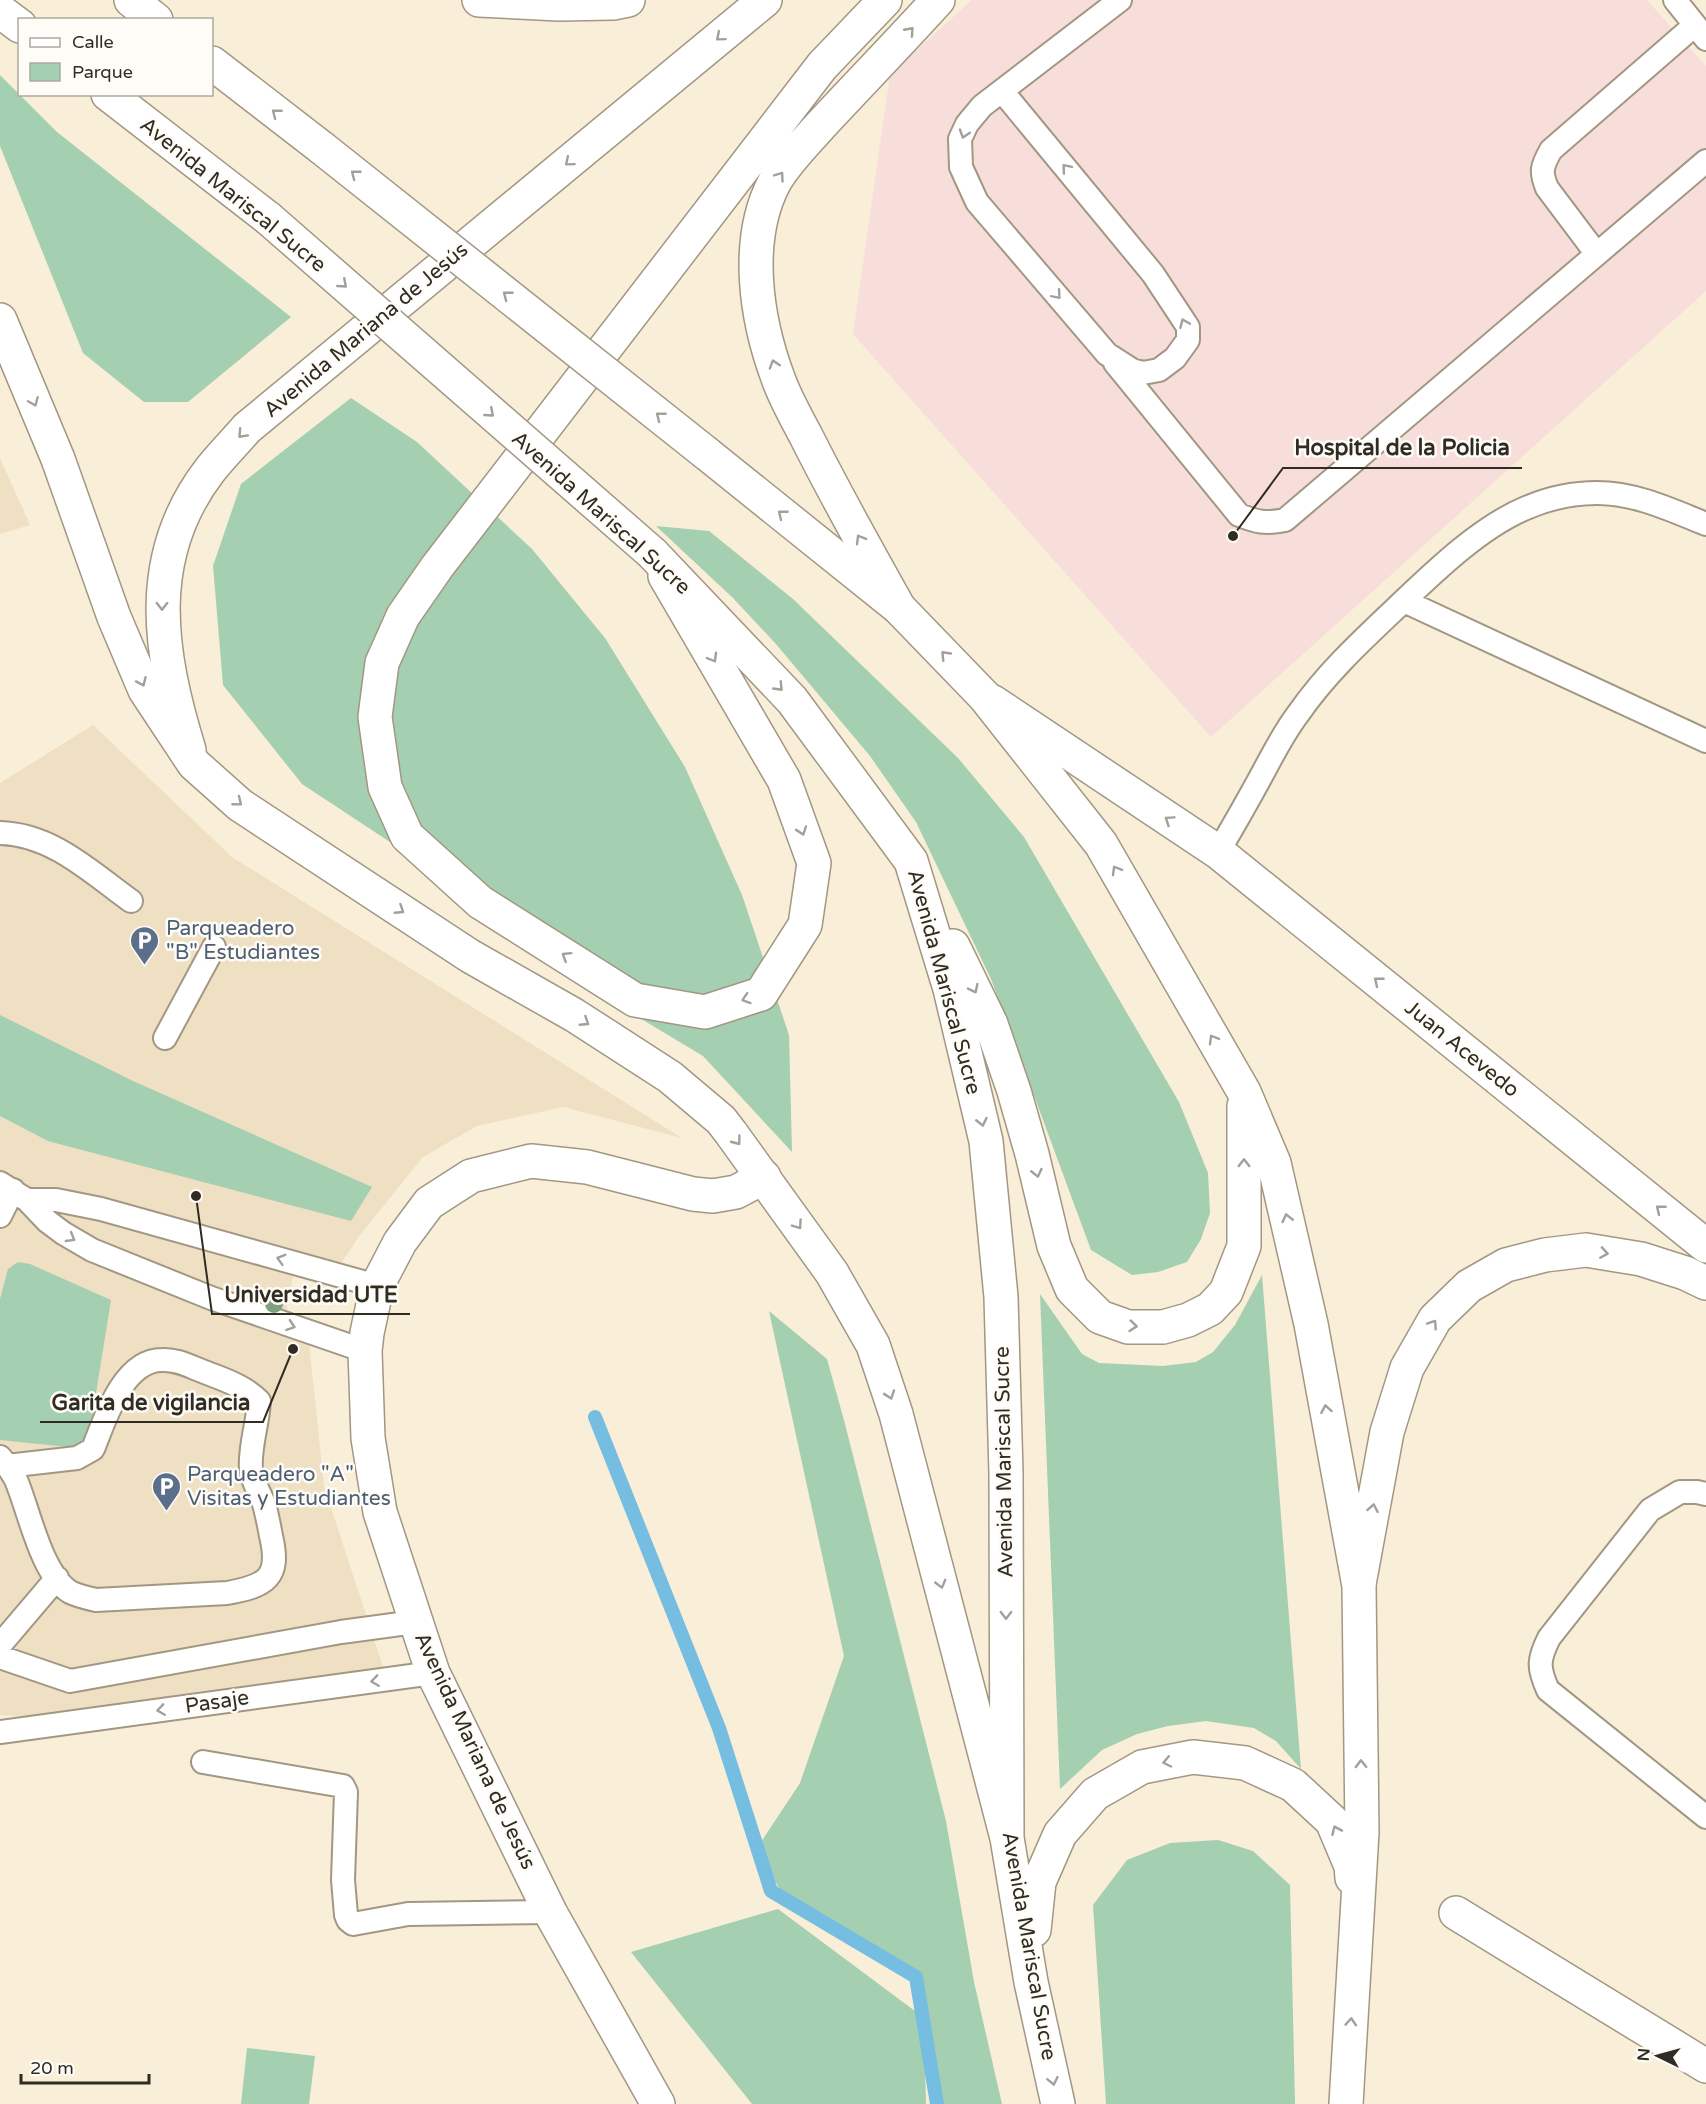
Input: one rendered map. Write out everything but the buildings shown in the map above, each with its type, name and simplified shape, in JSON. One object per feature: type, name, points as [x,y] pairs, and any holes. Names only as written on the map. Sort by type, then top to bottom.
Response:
[{"type":"main road","points":[[130,0],[153,18]]},
{"type":"main road","points":[[478,0],[581,4],[627,0]]},
{"type":"main road","name":"Avenida Mariana de Jesús","points":[[194,764],[170,683],[162,625],[162,600],[166,572],[184,514],[210,470],[247,428],[765,0]]},
{"type":"main road","points":[[652,554],[784,780],[814,863],[805,925],[761,994],[705,1012],[635,1000],[480,902],[407,836],[385,787],[375,717],[382,663],[403,616],[437,567],[822,66],[885,0]]},
{"type":"main road","points":[[899,608],[834,493],[778,379],[767,343],[760,308],[756,274],[758,236],[763,207],[775,181],[805,143],[938,0]]},
{"type":"main road","points":[[0,11],[18,24]]},
{"type":"main road","points":[[213,64],[899,608],[985,697],[1101,844],[1244,1092],[1274,1163],[1291,1235],[1311,1324],[1359,1586],[1362,1832],[1346,2104]]},
{"type":"main road","name":"Avenida Mariscal Sucre","points":[[111,96],[267,218],[652,554],[792,700],[911,861],[950,989],[986,1141],[1002,1320],[1006,1484],[1007,1838],[1031,1982],[1058,2104]]},
{"type":"main road","points":[[0,320],[58,459],[114,617],[145,690],[194,764],[240,805],[470,956],[574,1015],[670,1077],[721,1120],[832,1274],[873,1345],[896,1414],[1007,1838]]},
{"type":"main road","points":[[985,697],[1218,852]]},
{"type":"main road","name":"Juan Acevedo","points":[[1218,852],[1706,1246]]},
{"type":"main road","points":[[911,861],[991,1024],[1032,1154],[1054,1246],[1072,1289],[1100,1317],[1128,1327],[1163,1327],[1188,1320],[1210,1309],[1226,1292],[1244,1246],[1244,1092]]},
{"type":"main road","name":"Avenida Mariana de Jesús","points":[[658,2104],[550,1912],[433,1673],[380,1512],[368,1438],[365,1351],[367,1333],[377,1286],[400,1242],[429,1203],[471,1176],[531,1161],[587,1167],[693,1194],[713,1196],[736,1192],[764,1177]]},
{"type":"main road","points":[[1359,1586],[1387,1432],[1407,1368],[1435,1319],[1469,1286],[1506,1265],[1545,1254],[1586,1250],[1641,1259],[1685,1273],[1706,1283]]},
{"type":"main road","points":[[1031,1982],[1039,1882],[1060,1834],[1095,1794],[1142,1767],[1193,1757],[1245,1763],[1255,1767],[1293,1785],[1332,1821],[1351,1866],[1358,1927]]},
{"type":"main road","points":[[1456,1913],[1706,2066]]},
{"type":"lane","points":[[1120,0],[982,106],[967,124],[960,139],[961,167],[977,202],[1107,354],[1239,515],[1256,521],[1269,523],[1285,520],[1706,161]]},
{"type":"lane","points":[[1596,253],[1547,188],[1543,177],[1543,164],[1551,150],[1700,32],[1675,0]]},
{"type":"lane","points":[[1002,91],[1153,274],[1188,327],[1188,340],[1175,358],[1159,370],[1143,373],[1132,370],[1107,354]]},
{"type":"lane","points":[[1218,852],[1297,715],[1343,659],[1466,546],[1503,520],[1549,499],[1574,494],[1621,494],[1644,499],[1706,524]]},
{"type":"lane","points":[[1404,601],[1706,741]]},
{"type":"lane","points":[[0,833],[33,838],[63,851],[131,901]]},
{"type":"lane","points":[[165,1038],[214,947]]},
{"type":"lane","points":[[13,1191],[101,1209],[377,1286]]},
{"type":"lane","points":[[0,1216],[13,1191]]},
{"type":"lane","points":[[13,1191],[63,1233],[92,1250],[211,1298],[365,1351]]},
{"type":"lane","points":[[162,1359],[175,1361],[236,1384],[259,1401],[251,1454],[251,1472],[264,1504],[276,1562],[272,1572],[262,1582],[246,1589],[227,1593],[96,1600],[68,1591],[44,1556],[15,1478],[3,1461],[77,1458],[93,1449],[112,1402],[137,1369],[149,1361],[162,1359]]},
{"type":"lane","points":[[1706,1494],[1680,1492],[1650,1510],[1549,1638],[1540,1655],[1541,1673],[1548,1690],[1706,1817]]},
{"type":"lane","points":[[0,1645],[57,1578]]},
{"type":"lane","points":[[0,1657],[70,1681],[341,1632],[415,1622]]},
{"type":"lane","name":"Pasaje","points":[[0,1732],[433,1673]]},
{"type":"lane","points":[[202,1762],[344,1786],[346,1792],[343,1880],[346,1915],[353,1924],[408,1914],[550,1912]]},
{"type":"shaded area","points":[[972,0],[1647,0],[1706,66],[1706,291],[1211,737],[853,334],[890,74]]},
{"type":"shaded area","points":[[0,458],[30,525],[0,534]]},
{"type":"shaded area","points":[[93,725],[232,857],[682,1138],[563,1107],[477,1126],[423,1157],[360,1235],[340,1265],[298,1256],[287,1302],[288,1335],[309,1342],[324,1486],[385,1673],[45,1718],[0,1715],[0,783]]},
{"type":"green space","points":[[0,75],[18,93],[18,96],[21,96],[57,132],[291,317],[188,402],[144,402],[83,353],[0,146]]},
{"type":"green space","points":[[351,398],[417,442],[532,549],[605,638],[685,767],[742,895],[789,1035],[792,1152],[703,1056],[633,1014],[393,844],[302,784],[223,685],[213,566],[241,484]]},
{"type":"green space","points":[[656,526],[709,531],[793,599],[958,758],[1024,837],[1179,1102],[1208,1173],[1210,1213],[1201,1239],[1187,1262],[1158,1272],[1132,1275],[1091,1250],[991,979],[916,822],[870,756],[776,644],[733,598]]},
{"type":"green space","points":[[0,1015],[133,1081],[372,1187],[351,1221],[48,1141],[0,1116]]},
{"type":"green space","points":[[18,1262],[30,1264],[111,1300],[87,1449],[0,1440],[0,1299],[8,1269]]},
{"type":"green space","points":[[1262,1275],[1301,1769],[1276,1741],[1254,1728],[1206,1721],[1168,1726],[1137,1734],[1102,1750],[1060,1789],[1040,1294],[1082,1354],[1099,1363],[1163,1366],[1196,1362],[1213,1352],[1235,1325]]},
{"type":"green space","points":[[769,1311],[827,1359],[946,1821],[974,1982],[1002,2104],[937,2104],[924,2025],[926,2104],[752,2104],[631,1952],[778,1909],[923,2017],[916,1977],[785,1899],[757,1848],[800,1783],[844,1656]]},
{"type":"green space","points":[[1218,1840],[1253,1851],[1290,1885],[1295,2104],[1106,2104],[1093,1905],[1127,1860],[1170,1843]]},
{"type":"green space","points":[[247,2048],[315,2056],[309,2104],[241,2104]]},
{"type":"waterway","points":[[595,1417],[719,1728],[771,1891],[916,1977],[937,2104]]},
{"type":"place","name":"Hospital de la Policia","points":[[1233,536]]},
{"type":"place","name":"Parqueadero \"B\" Estudiantes","points":[[145,966]]},
{"type":"place","name":"Universidad UTE","points":[[196,1196]]},
{"type":"place","name":"Garita de vigilancia","points":[[293,1349]]},
{"type":"place","name":"Parqueadero \"A\" Visitas y Estudiantes","points":[[166,1512]]}]
